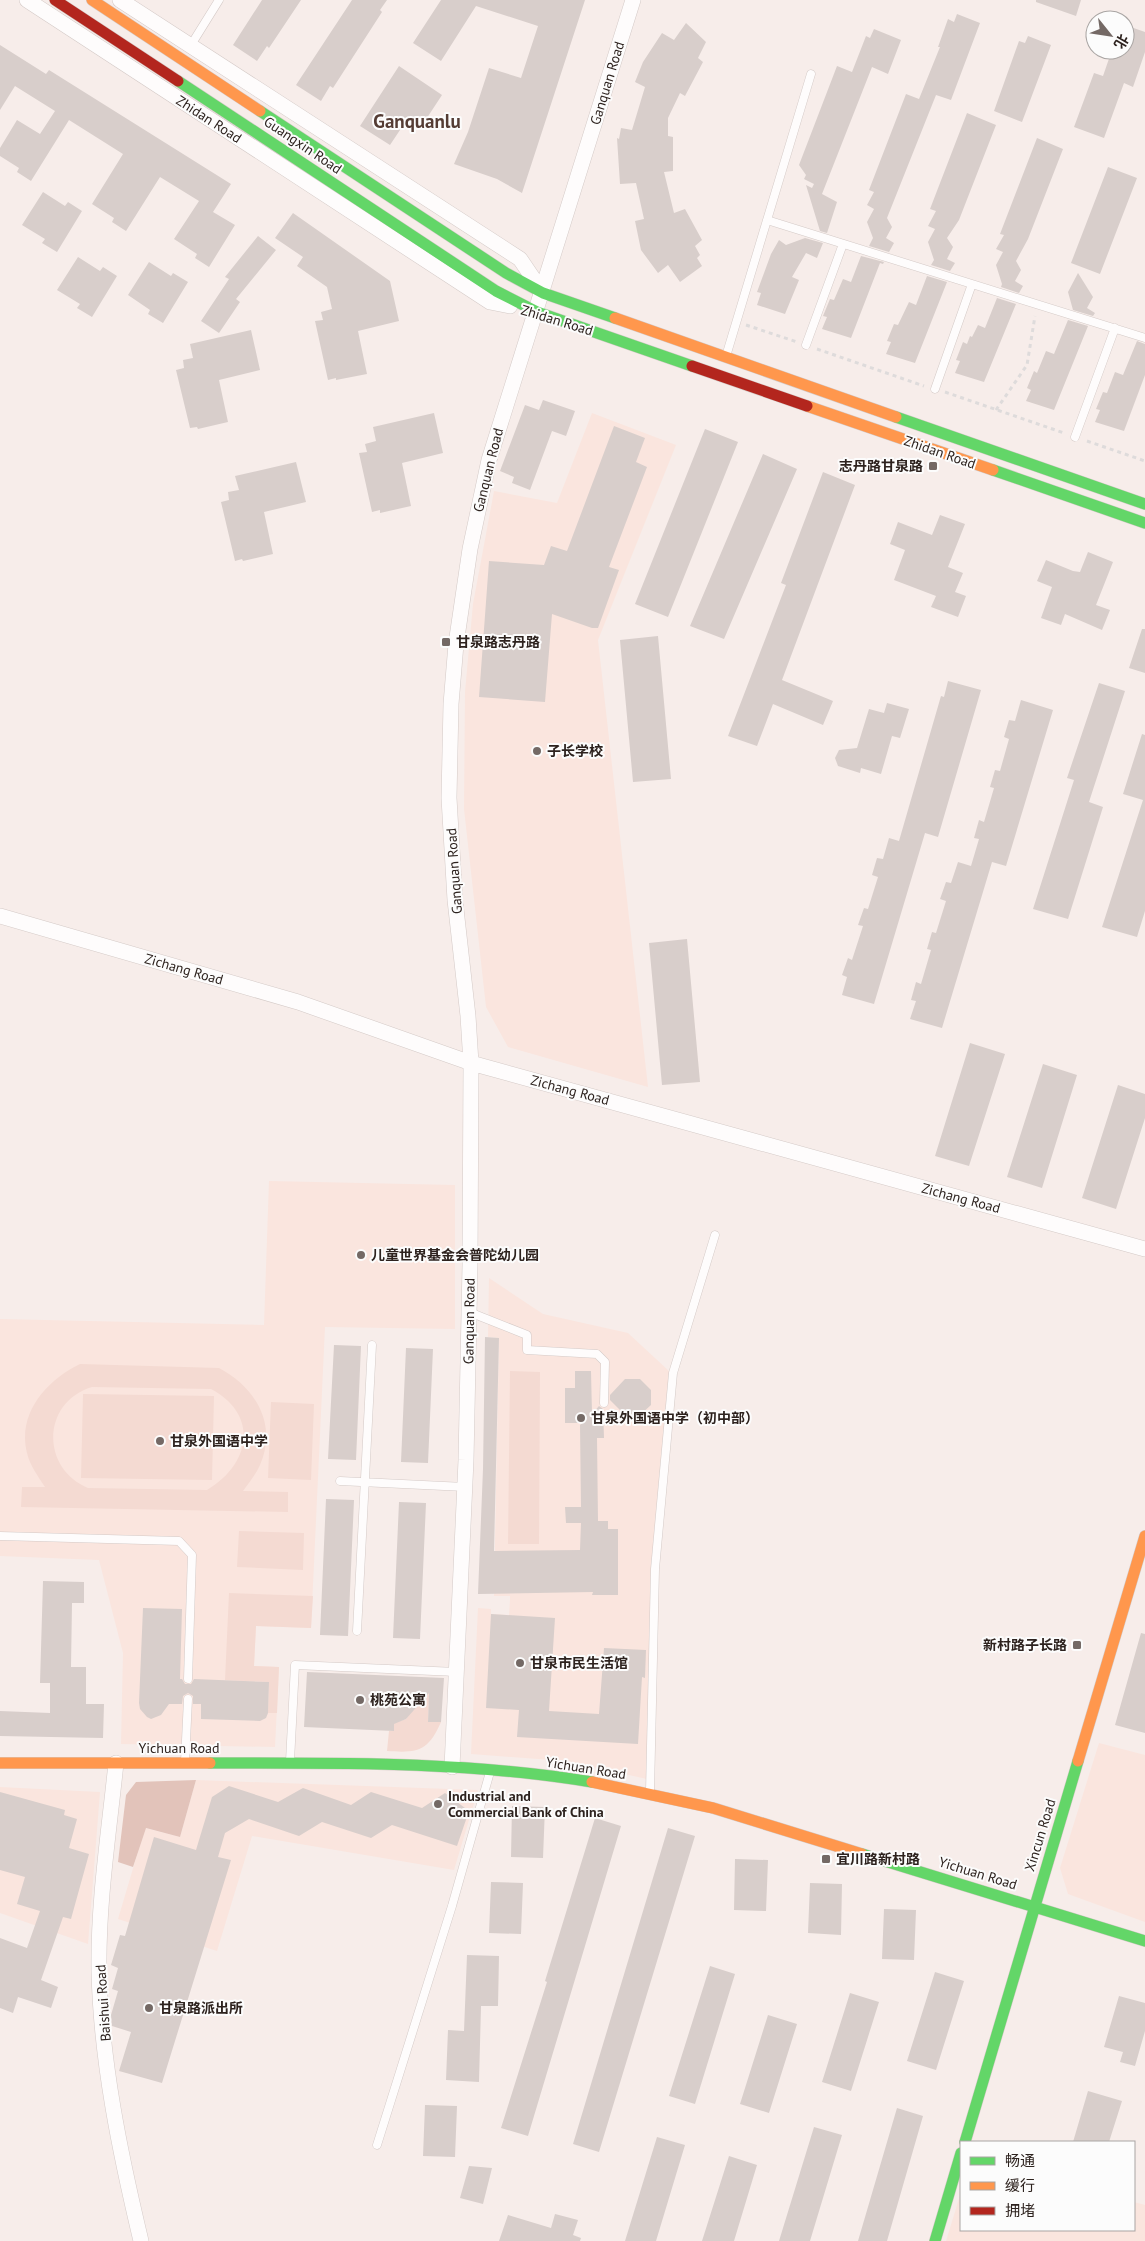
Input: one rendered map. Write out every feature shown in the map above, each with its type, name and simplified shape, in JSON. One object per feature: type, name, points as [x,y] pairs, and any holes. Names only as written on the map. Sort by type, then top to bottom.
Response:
[{"type":"main road","name":"Guangxin Road","points":[[55,0],[496,291],[537,312]]},
{"type":"main road","name":"Guangxin Road","points":[[92,0],[506,273],[543,293]]},
{"type":"main road","name":"Zhidan Road","points":[[543,293],[1145,504]]},
{"type":"main road","name":"Zhidan Road","points":[[537,312],[1145,523]]},
{"type":"main road","name":"Xincun Road","points":[[965,2141],[1145,1536]]},
{"type":"main road","name":"Yichuan Road","points":[[0,1763],[290,1763],[452,1767],[590,1782],[650,1793],[713,1808],[1145,1941]]},
{"type":"main road","points":[[935,2241],[960,2157]]},
{"type":"street","name":"Zhidan Road","points":[[27,0],[490,302],[537,312]]},
{"type":"street","name":"Zhidan Road","points":[[120,0],[520,259],[543,293]]},
{"type":"street","name":"Ganquan Road","points":[[452,1767],[465,1487],[469,1312],[471,1063],[468,1016],[455,900],[449,798],[456,644],[479,502],[501,416],[537,312],[633,0]]},
{"type":"street","name":"Zichang Road","points":[[0,916],[298,1002],[471,1063],[1145,1249]]},
{"type":"street","name":"Baishui Road","points":[[116,1763],[102,1889],[99,1972],[103,2025],[111,2086],[131,2200],[141,2241]]},
{"type":"lane","points":[[191,45],[219,0]]},
{"type":"lane","points":[[726,358],[811,74]]},
{"type":"lane","points":[[767,220],[1145,338]]},
{"type":"lane","points":[[806,345],[843,244]]},
{"type":"lane","points":[[935,389],[972,284]]},
{"type":"lane","points":[[1075,437],[1115,328]]},
{"type":"lane","points":[[650,1793],[655,1569],[673,1373],[715,1235]]},
{"type":"lane","points":[[469,1312],[527,1335],[527,1350],[597,1354],[605,1362],[604,1403]]},
{"type":"lane","points":[[357,1631],[372,1344]]},
{"type":"lane","points":[[340,1481],[465,1487]]},
{"type":"lane","points":[[0,1536],[179,1541],[192,1555],[188,1679]]},
{"type":"lane","points":[[290,1763],[295,1665],[457,1672]]},
{"type":"lane","points":[[185,1763],[188,1699]]},
{"type":"lane","points":[[377,2145],[452,1906],[491,1770]]},
{"type":"path","points":[[996,410],[1027,365],[1037,304]]},
{"type":"shaded area","name":"子长学校","points":[[592,413],[676,445],[598,640],[648,1087],[508,1047],[486,1007],[464,809],[465,692],[473,604],[494,491],[557,503]]},
{"type":"shaded area","name":"甘泉外国语中学","points":[[269,1181],[455,1185],[455,1329],[325,1327],[311,1628],[256,1626],[254,1666],[279,1667],[275,1747],[121,1744],[123,1653],[99,1560],[0,1556],[0,1319],[264,1325]]},
{"type":"shaded area","name":"甘泉外国语中学（初中部）","points":[[489,1278],[543,1314],[628,1333],[669,1371],[651,1567],[647,1779],[565,1761],[471,1754],[478,1608],[491,1609],[491,1614],[509,1615],[510,1600],[510,1596],[494,1596],[499,1338],[488,1337]]},
{"type":"shaded area","points":[[80,1364],[219,1368],[232,1376],[253,1396],[260,1408],[266,1435],[265,1450],[260,1465],[243,1491],[288,1492],[288,1512],[21,1507],[22,1487],[45,1487],[28,1458],[25,1438],[26,1424],[37,1400],[56,1379]],"holes":[[[92,1387],[211,1389],[227,1400],[237,1412],[243,1426],[243,1440],[240,1454],[233,1467],[222,1480],[207,1490],[88,1488],[72,1479],[61,1466],[55,1451],[53,1436],[56,1420],[64,1406],[76,1395]]]},
{"type":"shaded area","points":[[510,1371],[540,1372],[539,1544],[508,1544]]},
{"type":"shaded area","points":[[83,1394],[214,1396],[212,1480],[81,1478]]},
{"type":"shaded area","points":[[271,1402],[314,1404],[311,1480],[268,1478]]},
{"type":"shaded area","points":[[239,1531],[304,1533],[303,1570],[237,1567]]},
{"type":"shaded area","points":[[229,1593],[313,1596],[311,1628],[256,1626],[254,1666],[279,1667],[277,1713],[268,1713],[269,1682],[225,1680]]},
{"type":"shaded area","points":[[430,1678],[428,1722],[441,1722],[436,1732],[426,1745],[414,1751],[387,1751],[389,1731],[394,1731],[394,1723],[406,1719]]},
{"type":"shaded area","points":[[1099,1743],[1145,1755],[1145,1922],[1068,1894],[1060,1868]]},
{"type":"shaded area","points":[[196,1780],[478,1790],[454,1870],[252,1836],[217,1951],[118,1919],[145,1828],[180,1837]]},
{"type":"shaded area","points":[[196,1780],[180,1837],[146,1828],[133,1867],[118,1862],[126,1795],[136,1782]]},
{"type":"shaded area","points":[[0,1787],[100,1792],[88,1944],[0,1913]]},
{"type":"shaded area","points":[[960,2195],[960,2231],[1135,2231],[1135,2202],[1145,2205],[1145,2241],[946,2241]]},
{"type":"building","points":[[262,0],[301,0],[269,48],[267,46],[257,61],[233,45]]},
{"type":"building","points":[[352,0],[387,0],[380,10],[382,12],[333,88],[330,86],[321,101],[296,85]]},
{"type":"building","points":[[441,0],[585,0],[522,193],[497,179],[454,164],[468,132],[489,68],[521,78],[538,26],[476,6],[441,61],[413,43]]},
{"type":"building","points":[[1036,0],[1081,0],[1076,16],[1036,2]]},
{"type":"building","points":[[957,14],[980,23],[951,100],[936,95],[887,218],[892,227],[886,238],[894,243],[889,252],[869,246],[873,238],[867,222],[874,209],[867,205],[874,192],[869,190],[906,94],[919,99],[940,47],[938,47],[948,19],[954,22]]},
{"type":"building","points":[[686,23],[706,42],[698,58],[703,62],[685,96],[680,93],[668,118],[668,136],[673,137],[673,171],[664,172],[674,213],[685,209],[702,240],[695,246],[700,255],[697,258],[702,266],[680,282],[668,265],[658,273],[641,250],[635,221],[644,219],[636,183],[620,184],[617,138],[619,139],[621,128],[632,130],[645,87],[635,82],[643,62],[662,33],[674,40]]},
{"type":"building","points":[[1135,28],[1145,32],[1145,52],[1133,87],[1124,83],[1104,138],[1074,127],[1094,73],[1103,76],[1109,60],[1135,60]]},
{"type":"building","points":[[874,29],[901,40],[888,74],[872,67],[822,194],[837,202],[827,233],[820,231],[806,185],[812,188],[814,184],[804,179],[806,175],[799,165],[837,66],[852,72],[866,36],[870,38]]},
{"type":"building","points":[[1028,36],[1051,45],[1022,122],[994,111],[1019,41],[1025,43]]},
{"type":"building","points":[[0,45],[46,74],[49,70],[231,184],[213,212],[235,225],[209,267],[195,258],[197,254],[174,239],[199,201],[160,177],[126,231],[112,222],[114,218],[92,204],[123,154],[69,120],[31,181],[17,172],[19,168],[0,156],[0,148],[17,120],[40,134],[55,111],[15,86],[0,110]]},
{"type":"building","points":[[399,66],[442,95],[421,127],[408,118],[390,145],[360,126]]},
{"type":"building","points":[[967,113],[996,125],[959,220],[947,238],[953,247],[947,259],[955,263],[950,271],[931,265],[934,260],[928,242],[935,229],[928,226],[936,211],[930,209]]},
{"type":"building","points":[[1037,138],[1063,149],[1028,239],[1016,261],[1021,270],[1015,281],[1023,286],[1019,293],[1001,287],[1002,284],[996,265],[1003,252],[996,249],[1004,235],[1000,234]]},
{"type":"building","points":[[1108,167],[1137,178],[1100,274],[1071,263]]},
{"type":"building","points":[[43,192],[65,206],[68,202],[82,211],[57,252],[42,243],[45,239],[22,225]]},
{"type":"building","points":[[293,213],[390,281],[399,321],[358,331],[367,374],[328,380],[315,321],[323,320],[321,312],[332,309],[327,287],[297,266],[303,257],[275,238]]},
{"type":"building","points":[[258,236],[276,250],[236,299],[240,302],[219,333],[201,321],[229,279],[225,277]]},
{"type":"building","points":[[805,238],[823,243],[817,258],[806,253],[792,277],[799,280],[785,314],[757,305],[761,293],[757,292],[771,254],[779,240],[786,245]]},
{"type":"building","points":[[861,256],[884,262],[883,264],[880,263],[851,338],[822,329],[827,317],[823,316],[830,299],[834,300],[843,279],[851,282]]},
{"type":"building","points":[[78,257],[100,271],[103,267],[117,276],[92,317],[77,308],[80,304],[57,290]]},
{"type":"building","points":[[149,262],[171,276],[173,273],[188,282],[163,323],[148,314],[150,310],[128,295]]},
{"type":"building","points":[[1078,273],[1093,297],[1087,308],[1095,313],[1093,316],[1073,310],[1068,292]]},
{"type":"building","points":[[927,276],[947,282],[915,363],[886,354],[891,342],[887,341],[894,324],[898,325],[909,302],[916,305]]},
{"type":"building","points":[[997,298],[1016,304],[984,382],[955,373],[960,361],[956,360],[963,342],[967,344],[978,325],[985,328]]},
{"type":"building","points":[[1068,320],[1088,326],[1054,410],[1026,401],[1031,390],[1027,388],[1034,371],[1037,373],[1046,351],[1054,354]]},
{"type":"building","points":[[251,330],[260,370],[219,380],[228,422],[198,429],[197,427],[190,428],[176,370],[184,368],[183,360],[193,358],[190,344]]},
{"type":"building","points":[[1137,341],[1145,344],[1145,375],[1124,431],[1095,422],[1100,410],[1096,409],[1103,392],[1107,393],[1115,372],[1123,375]]},
{"type":"building","points":[[543,400],[575,411],[566,436],[552,431],[530,490],[512,483],[514,477],[500,471],[525,405],[539,410]]},
{"type":"building","points":[[434,413],[443,453],[402,463],[411,506],[380,513],[380,510],[372,512],[359,453],[367,452],[365,444],[376,441],[373,427]]},
{"type":"building","points":[[614,426],[645,438],[636,462],[647,467],[609,567],[619,570],[598,628],[592,628],[552,614],[545,702],[479,697],[489,561],[544,565],[551,546],[567,551]]},
{"type":"building","points":[[705,429],[738,442],[668,617],[635,604]]},
{"type":"building","points":[[763,454],[797,469],[724,639],[690,626]]},
{"type":"building","points":[[296,462],[306,502],[264,512],[273,554],[235,561],[221,502],[229,500],[228,492],[239,490],[235,476]]},
{"type":"building","points":[[823,472],[855,485],[782,680],[833,701],[823,725],[773,704],[757,746],[728,736],[786,585],[781,583]]},
{"type":"building","points":[[940,515],[965,524],[948,567],[963,573],[955,592],[966,596],[958,617],[931,607],[936,596],[894,580],[905,550],[890,544],[898,522],[932,535]]},
{"type":"building","points":[[1088,552],[1113,562],[1096,605],[1110,610],[1102,630],[1065,614],[1061,625],[1041,618],[1052,587],[1037,581],[1046,560],[1080,572]]},
{"type":"building","points":[[1142,629],[1145,629],[1145,673],[1129,668]]},
{"type":"building","points":[[658,636],[671,779],[633,782],[620,640]]},
{"type":"building","points":[[948,681],[981,690],[938,837],[925,833],[874,1004],[842,995],[847,977],[842,975],[848,958],[852,960],[863,926],[858,925],[864,908],[868,909],[878,877],[872,875],[877,858],[883,859],[889,838],[899,841],[941,696],[944,697]]},
{"type":"building","points":[[1099,683],[1125,691],[1089,802],[1103,807],[1068,919],[1033,909],[1074,780],[1067,778]]},
{"type":"building","points":[[1021,700],[1053,710],[1006,866],[992,862],[942,1028],[910,1019],[916,1001],[911,1000],[916,982],[921,984],[931,950],[927,949],[932,932],[936,933],[946,901],[940,899],[946,882],[951,883],[958,862],[971,866],[979,839],[974,838],[979,820],[984,822],[994,788],[990,787],[995,770],[1000,771],[1009,739],[1004,737],[1009,720],[1015,721]]},
{"type":"building","points":[[887,703],[909,709],[900,738],[892,736],[881,774],[861,768],[860,773],[838,766],[835,758],[839,750],[857,748],[869,709],[884,713]]},
{"type":"building","points":[[1142,734],[1145,735],[1145,911],[1137,937],[1102,927],[1143,800],[1123,794]]},
{"type":"building","points":[[687,939],[700,1082],[662,1085],[649,943]]},
{"type":"building","points":[[970,1043],[1005,1054],[969,1166],[935,1156]]},
{"type":"building","points":[[1043,1064],[1077,1075],[1042,1188],[1007,1177]]},
{"type":"building","points":[[1118,1085],[1145,1094],[1145,1118],[1116,1209],[1082,1198]]},
{"type":"building","points":[[485,1337],[499,1338],[494,1551],[580,1550],[581,1523],[566,1523],[565,1507],[581,1507],[580,1425],[582,1423],[565,1423],[565,1388],[575,1388],[575,1371],[591,1371],[592,1414],[599,1406],[603,1409],[604,1438],[597,1438],[598,1521],[608,1521],[608,1529],[618,1529],[618,1595],[592,1595],[593,1592],[478,1594],[483,1469]]},
{"type":"building","points":[[334,1345],[361,1346],[356,1460],[328,1459]]},
{"type":"building","points":[[406,1348],[433,1349],[428,1463],[401,1462]]},
{"type":"building","points":[[625,1379],[640,1379],[651,1390],[651,1405],[640,1415],[625,1415],[610,1400],[610,1395]]},
{"type":"building","points":[[326,1499],[354,1500],[348,1636],[320,1635]]},
{"type":"building","points":[[399,1502],[426,1503],[420,1639],[393,1638]]},
{"type":"building","points":[[43,1581],[84,1582],[84,1603],[72,1603],[71,1667],[86,1667],[86,1704],[104,1704],[103,1738],[0,1736],[0,1711],[50,1713],[50,1683],[40,1683]]},
{"type":"building","points":[[143,1608],[182,1609],[180,1679],[185,1684],[191,1684],[194,1679],[269,1682],[268,1713],[266,1718],[260,1721],[201,1719],[201,1704],[193,1704],[193,1696],[188,1693],[183,1696],[182,1704],[169,1704],[161,1715],[151,1719],[147,1717],[140,1709],[139,1703]]},
{"type":"building","points":[[491,1614],[555,1618],[549,1711],[599,1714],[604,1648],[646,1650],[645,1678],[642,1677],[638,1744],[517,1737],[519,1710],[486,1708]]},
{"type":"building","points":[[1141,1633],[1145,1634],[1145,1733],[1115,1725]]},
{"type":"building","name":"桃苑公寓","points":[[307,1672],[444,1678],[441,1722],[428,1722],[429,1693],[406,1719],[394,1724],[394,1731],[304,1727]]},
{"type":"building","points":[[229,1786],[278,1802],[303,1788],[351,1805],[371,1792],[422,1808],[445,1793],[469,1811],[457,1846],[392,1825],[371,1838],[322,1822],[299,1836],[249,1819],[225,1833],[218,1857],[231,1860],[162,2083],[119,2071],[131,2032],[112,2026],[111,2015],[118,1991],[112,1989],[118,1968],[111,1965],[120,1935],[125,1936],[154,1837],[196,1850],[212,1797]]},
{"type":"building","points":[[0,1792],[65,1810],[64,1815],[77,1819],[69,1848],[89,1854],[71,1919],[63,1917],[41,1980],[58,1987],[51,2008],[18,1997],[13,2013],[0,2008],[0,1938],[27,1948],[40,1911],[17,1904],[25,1877],[0,1870]]},
{"type":"building","points":[[512,1806],[545,1807],[543,1858],[511,1857]]},
{"type":"building","points":[[595,1818],[621,1826],[528,2136],[501,2128],[547,1982],[545,1981]]},
{"type":"building","points":[[668,1828],[695,1836],[599,2152],[573,2144]]},
{"type":"building","points":[[735,1859],[768,1860],[766,1911],[734,1910]]},
{"type":"building","points":[[491,1882],[523,1883],[521,1934],[489,1933]]},
{"type":"building","points":[[810,1883],[842,1884],[841,1935],[808,1933]]},
{"type":"building","points":[[884,1909],[916,1910],[914,1960],[882,1959]]},
{"type":"building","points":[[467,1955],[499,1956],[498,2006],[481,2006],[479,2082],[446,2080],[448,2030],[464,2031]]},
{"type":"building","points":[[710,1966],[735,1974],[695,2104],[669,2096]]},
{"type":"building","points":[[935,1972],[964,1981],[936,2070],[907,2061]]},
{"type":"building","points":[[850,1993],[879,2002],[851,2091],[822,2082]]},
{"type":"building","points":[[1119,1996],[1145,2003],[1145,2031],[1135,2066],[1120,2062],[1123,2052],[1104,2047]]},
{"type":"building","points":[[768,2015],[797,2024],[769,2113],[740,2104]]},
{"type":"building","points":[[1088,2091],[1122,2101],[1109,2141],[1073,2141]]},
{"type":"building","points":[[425,2105],[457,2106],[455,2157],[423,2156]]},
{"type":"building","points":[[897,2108],[923,2116],[887,2241],[858,2241]]},
{"type":"building","points":[[814,2127],[842,2135],[810,2241],[779,2241]]},
{"type":"building","points":[[657,2137],[685,2145],[656,2241],[625,2241]]},
{"type":"building","points":[[729,2156],[757,2165],[734,2241],[702,2241]]},
{"type":"building","points":[[469,2166],[492,2168],[483,2204],[460,2198]]},
{"type":"building","points":[[555,2214],[578,2220],[573,2235],[581,2238],[580,2241],[499,2241],[508,2215],[551,2228]]},
{"type":"traffic: fast","points":[[178,81],[496,291],[537,312],[692,366]]},
{"type":"traffic: fast","points":[[260,111],[506,273],[543,293],[615,318]]},
{"type":"traffic: fast","points":[[896,417],[1145,504]]},
{"type":"traffic: fast","points":[[993,470],[1145,523]]},
{"type":"traffic: fast","points":[[965,2141],[1078,1761]]},
{"type":"traffic: fast","points":[[210,1763],[353,1763],[449,1767],[545,1775],[592,1782]]},
{"type":"traffic: fast","points":[[862,1854],[1145,1941]]},
{"type":"traffic: fast","points":[[935,2241],[960,2156]]},
{"type":"traffic: slow","points":[[92,0],[260,111]]},
{"type":"traffic: slow","points":[[615,318],[896,417]]},
{"type":"traffic: slow","points":[[807,406],[993,470]]},
{"type":"traffic: slow","points":[[1078,1761],[1145,1536]]},
{"type":"traffic: slow","points":[[0,1763],[210,1763]]},
{"type":"traffic: slow","points":[[592,1782],[713,1808],[862,1854]]},
{"type":"traffic: jam","points":[[55,0],[178,81]]},
{"type":"traffic: jam","points":[[692,366],[807,406]]},
{"type":"place","name":"志丹路甘泉路","points":[[933,466]]},
{"type":"place","name":"甘泉路志丹路","points":[[446,642]]},
{"type":"place","name":"子长学校","points":[[537,751]]},
{"type":"place","name":"儿童世界基金会普陀幼儿园","points":[[361,1255]]},
{"type":"place","name":"甘泉外国语中学（初中部）","points":[[581,1418]]},
{"type":"place","name":"甘泉外国语中学","points":[[160,1441]]},
{"type":"place","name":"新村路子长路","points":[[1077,1645]]},
{"type":"place","name":"甘泉市民生活馆","points":[[520,1663]]},
{"type":"place","name":"桃苑公寓","points":[[360,1700]]},
{"type":"place","name":"Industrial and Commercial Bank of China","points":[[438,1804]]},
{"type":"place","name":"宜川路新村路","points":[[826,1859]]},
{"type":"place","name":"甘泉路派出所","points":[[149,2008]]},
{"type":"district","name":"Ganquanlu","points":[[417,121]]}]
